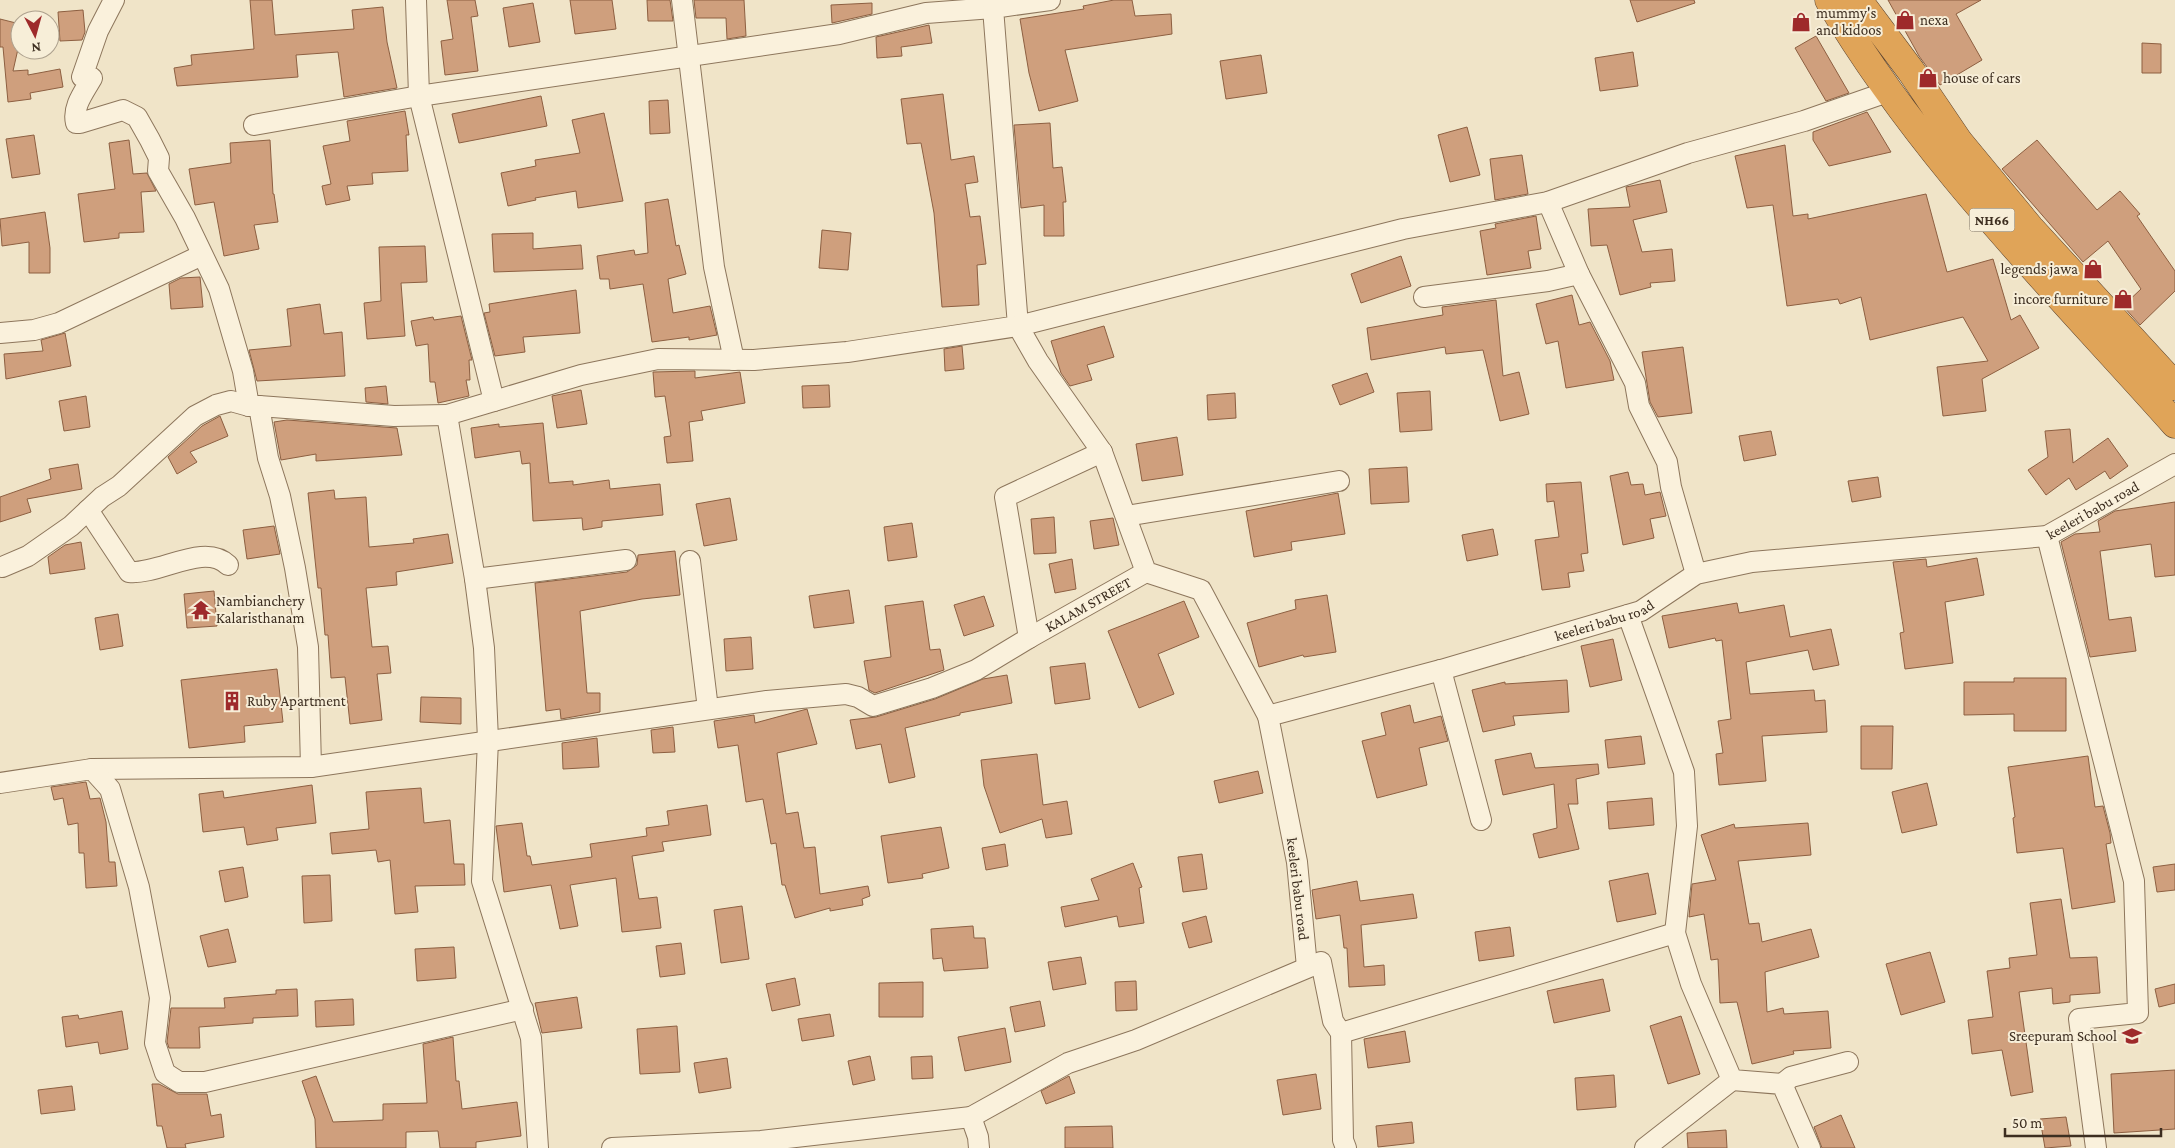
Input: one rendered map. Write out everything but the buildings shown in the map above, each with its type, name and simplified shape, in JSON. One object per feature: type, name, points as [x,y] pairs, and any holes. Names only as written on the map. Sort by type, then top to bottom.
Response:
[{"type":"highway","name":"NH66","points":[[1829,0],[1907,117],[1973,199],[2175,424]]},
{"type":"highway","name":"NH66","points":[[1858,0],[1911,71],[1959,142],[2030,228],[2175,386]]},
{"type":"street","points":[[114,0],[98,31],[82,77],[92,78],[77,103],[74,117],[76,123],[123,110],[137,117],[159,158],[158,172],[185,218],[219,289],[280,496],[295,568],[308,647],[311,767]]},
{"type":"street","points":[[416,0],[419,96],[494,401]]},
{"type":"street","points":[[682,0],[714,266],[734,360]]},
{"type":"street","points":[[254,125],[419,96],[839,34],[926,13],[993,4],[1050,0]]},
{"type":"street","points":[[993,4],[1018,326],[1038,362],[1102,452],[1146,572],[1201,590],[1268,716]]},
{"type":"street","points":[[2,567],[28,556],[49,543],[102,497],[119,486],[195,416],[216,405],[231,401],[254,406],[394,416],[447,415],[572,378],[658,359],[734,360],[847,352],[1018,326],[1403,229],[1548,202],[1688,153],[1804,121],[1890,91]]},
{"type":"street","points":[[1548,202],[1579,274],[1635,383],[1639,406],[1667,462],[1696,574]]},
{"type":"street","points":[[0,334],[34,330],[59,323],[202,255]]},
{"type":"street","points":[[1424,297],[1548,281],[1579,274]]},
{"type":"street","points":[[447,415],[475,579],[484,648],[488,740],[482,881],[531,1038],[538,1148]]},
{"type":"street","points":[[1029,638],[1005,497],[1102,452]]},
{"type":"street","name":"keeleri babu road","points":[[1307,968],[1297,862],[1268,716],[1441,670],[1628,615],[1640,611],[1696,574],[1752,562],[2047,536],[2175,464]]},
{"type":"street","points":[[1126,516],[1339,481]]},
{"type":"street","points":[[88,510],[129,572],[142,573],[188,558],[203,557],[212,557],[228,566]]},
{"type":"street","points":[[2047,536],[2134,881],[2138,1013],[2079,1018],[2096,1148]]},
{"type":"street","points":[[475,579],[626,560]]},
{"type":"street","points":[[0,783],[92,769],[311,767],[708,709],[690,560]]},
{"type":"street","name":"KALAM STREET","points":[[708,709],[832,694],[858,697],[873,706],[932,688],[976,670],[1146,572]]},
{"type":"street","points":[[1628,615],[1684,772],[1687,826],[1675,933],[1691,984],[1732,1080]]},
{"type":"street","points":[[1441,670],[1481,820]]},
{"type":"street","points":[[92,769],[110,789],[139,887],[160,998],[155,1043],[164,1073],[179,1082],[205,1082],[523,1010]]},
{"type":"street","points":[[1341,1033],[1675,933]]},
{"type":"street","points":[[612,1148],[761,1145],[971,1117],[1068,1063],[1136,1040],[1321,962],[1333,1021],[1341,1033],[1344,1140],[1346,1148]]},
{"type":"street","points":[[1645,1148],[1732,1080],[1782,1084],[1791,1077],[1848,1062]]},
{"type":"street","points":[[1782,1084],[1810,1148]]},
{"type":"street","points":[[971,1117],[978,1137],[979,1148]]},
{"type":"place","name":"nexa","points":[[1905,20]]},
{"type":"place","name":"mummy's and kidoos","points":[[1801,22]]},
{"type":"place","name":"house of cars","points":[[1928,78]]},
{"type":"place","name":"legends jawa","points":[[2093,269]]},
{"type":"place","name":"incore furniture","points":[[2123,299]]},
{"type":"place","name":"Nambianchery Kalaristhanam","points":[[201,610]]},
{"type":"place","name":"Ruby Apartment","points":[[232,701]]},
{"type":"place","name":"Sreepuram School","points":[[2132,1036]]}]
